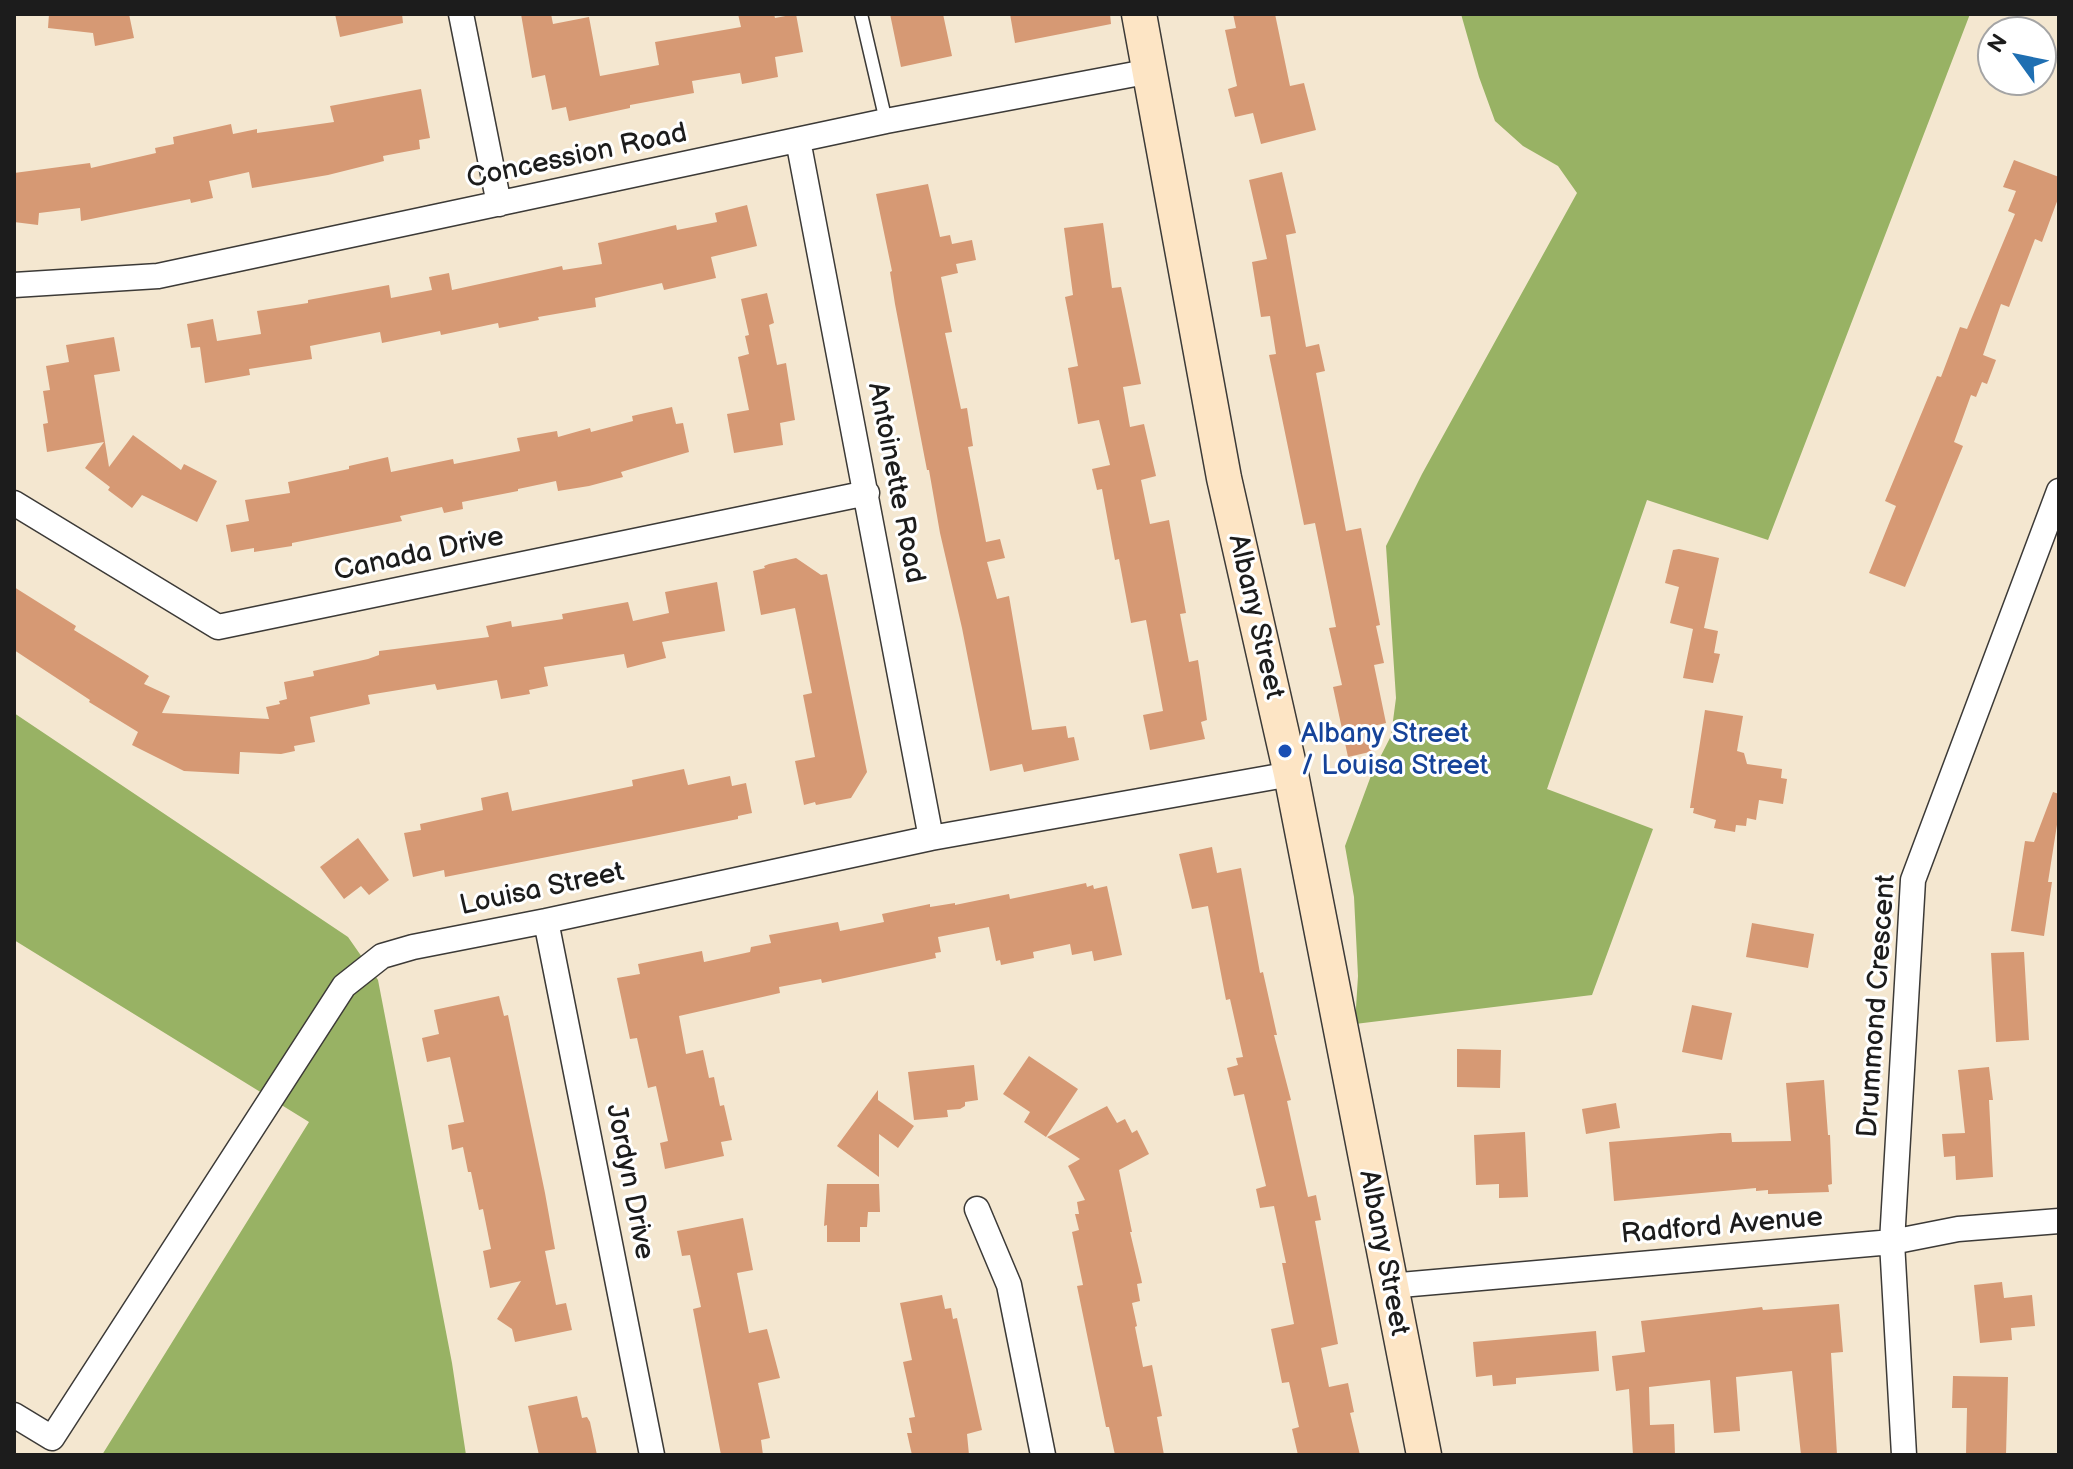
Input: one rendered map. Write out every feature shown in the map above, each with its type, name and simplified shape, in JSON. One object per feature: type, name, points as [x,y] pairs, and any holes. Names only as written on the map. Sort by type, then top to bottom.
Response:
[{"type":"street","points":[[461,14],[499,204]]},
{"type":"street","name":"Albany Street","points":[[1139,14],[1224,478],[1291,774],[1424,1455]]},
{"type":"street","name":"Concession Road","points":[[14,285],[158,276],[886,121],[1151,71]]},
{"type":"street","name":"Antoinette Road","points":[[798,140],[931,838]]},
{"type":"street","name":"Drummond Crescent","points":[[1904,1455],[1892,1242],[1913,880],[2059,491]]},
{"type":"street","name":"Canada Drive","points":[[14,503],[218,627],[867,493]]},
{"type":"street","name":"Louisa Street","points":[[14,1415],[52,1438],[344,986],[382,956],[931,838],[1291,774]]},
{"type":"street","name":"Jordyn Drive","points":[[546,921],[652,1455]]},
{"type":"street","points":[[977,1209],[1009,1285],[1043,1455]]},
{"type":"street","name":"Radford Avenue","points":[[1389,1286],[1892,1242],[1958,1229],[2059,1221]]},
{"type":"lane","points":[[861,14],[886,121]]},
{"type":"green space","points":[[1461,14],[1970,14],[1768,540],[1647,500],[1547,789],[1653,829],[1592,995],[1355,1024],[1358,976],[1354,897],[1345,846],[1372,773],[1391,736],[1396,698],[1386,546],[1422,474],[1577,193],[1558,166],[1523,146],[1495,121]]},
{"type":"green space","points":[[14,713],[348,937],[378,980],[452,1363],[466,1455],[102,1455],[309,1122],[14,940]]},
{"type":"building","points":[[49,14],[129,14],[134,38],[95,46],[93,33],[48,28]]},
{"type":"building","points":[[335,14],[402,14],[403,23],[340,37]]},
{"type":"building","points":[[521,14],[551,14],[553,24],[589,17],[600,76],[659,65],[655,42],[741,27],[738,14],[774,14],[775,18],[796,14],[803,52],[775,57],[778,77],[742,84],[740,73],[692,81],[694,93],[569,121],[566,107],[552,110],[545,75],[532,78]]},
{"type":"building","points":[[890,14],[943,14],[952,56],[901,67]]},
{"type":"building","points":[[1010,14],[1110,14],[1111,24],[1015,43]]},
{"type":"building","points":[[1233,14],[1275,14],[1290,86],[1304,83],[1316,130],[1261,144],[1253,113],[1235,117],[1228,89],[1237,86],[1225,30],[1236,28]]},
{"type":"building","points":[[421,89],[430,138],[419,140],[420,149],[383,156],[384,161],[328,175],[252,188],[249,172],[209,181],[213,198],[191,203],[190,199],[81,221],[80,208],[39,213],[38,225],[14,222],[14,173],[90,163],[91,168],[156,153],[155,148],[174,144],[173,137],[231,124],[233,134],[334,122],[330,106]]},
{"type":"building","points":[[2014,160],[2059,177],[2059,196],[2042,242],[2035,239],[2009,307],[2001,304],[1983,355],[1996,360],[1987,384],[1982,382],[1976,397],[1971,395],[1954,442],[1963,446],[1905,587],[1869,573],[1896,506],[1885,501],[1937,376],[1941,377],[1960,327],[1967,329],[2015,214],[2008,211],[2016,191],[2003,187]]},
{"type":"building","points":[[1282,172],[1296,233],[1286,235],[1306,347],[1319,344],[1325,371],[1316,373],[1346,531],[1361,528],[1380,625],[1376,626],[1384,663],[1374,665],[1386,723],[1369,727],[1374,751],[1348,757],[1333,687],[1342,685],[1329,628],[1336,627],[1315,523],[1304,525],[1269,355],[1276,354],[1270,316],[1261,317],[1252,262],[1267,259],[1249,180]]},
{"type":"building","points":[[928,184],[940,237],[950,235],[952,244],[972,240],[976,260],[956,264],[958,273],[941,277],[952,332],[945,333],[961,409],[967,408],[973,446],[968,447],[986,542],[1000,539],[1005,558],[987,562],[997,599],[1009,596],[1032,730],[1066,726],[1068,738],[1074,737],[1079,760],[1024,772],[1022,764],[990,771],[927,470],[876,194]]},
{"type":"building","points":[[747,205],[757,246],[711,257],[716,278],[664,290],[662,283],[595,298],[596,307],[538,317],[539,320],[499,328],[498,323],[382,343],[380,332],[310,346],[312,359],[249,369],[250,375],[205,383],[200,347],[191,348],[187,324],[213,319],[217,341],[261,334],[257,311],[308,303],[308,300],[389,285],[391,298],[432,290],[429,277],[449,273],[452,290],[562,266],[563,270],[602,264],[598,243],[676,225],[677,230],[717,222],[715,213]]},
{"type":"building","points":[[1103,223],[1112,288],[1121,287],[1141,384],[1123,387],[1130,427],[1144,424],[1156,476],[1141,480],[1150,524],[1169,520],[1186,613],[1180,614],[1189,662],[1198,660],[1207,720],[1201,722],[1205,739],[1150,750],[1143,715],[1163,711],[1146,620],[1131,623],[1102,489],[1097,490],[1092,469],[1110,465],[1099,420],[1078,424],[1068,368],[1078,366],[1065,297],[1073,295],[1064,228]]},
{"type":"building","points":[[767,293],[774,323],[769,325],[777,365],[786,363],[795,420],[780,423],[783,445],[734,453],[727,414],[749,410],[738,357],[749,354],[745,336],[749,335],[741,299]]},
{"type":"building","points":[[114,337],[120,371],[94,375],[109,467],[133,435],[181,470],[184,464],[217,481],[197,522],[142,495],[132,508],[108,490],[110,487],[85,468],[104,442],[47,452],[43,424],[48,423],[43,391],[50,390],[46,366],[69,362],[66,345]]},
{"type":"building","points":[[672,407],[676,424],[683,423],[689,452],[621,472],[623,477],[558,491],[556,481],[462,502],[463,509],[444,513],[442,507],[400,516],[402,521],[292,543],[292,546],[231,552],[226,525],[249,521],[245,500],[290,493],[288,482],[388,457],[391,472],[453,459],[454,464],[520,451],[517,438],[557,431],[558,437],[590,428],[591,432],[633,421],[632,416]]},
{"type":"building","points":[[1673,550],[1719,558],[1704,628],[1718,631],[1714,653],[1720,654],[1713,683],[1683,678],[1693,629],[1670,623],[1679,587],[1665,583]]},
{"type":"building","points":[[796,558],[821,575],[827,574],[867,772],[851,798],[816,805],[815,802],[804,805],[795,761],[815,757],[803,695],[812,693],[795,608],[761,615],[753,571]]},
{"type":"building","points":[[717,582],[725,631],[662,642],[666,658],[627,668],[624,654],[544,667],[548,686],[529,690],[530,694],[501,699],[497,680],[437,690],[435,684],[368,695],[370,704],[310,717],[315,742],[294,746],[295,751],[281,754],[240,752],[239,774],[184,771],[132,745],[138,732],[14,650],[14,587],[76,626],[74,630],[149,676],[144,684],[170,696],[162,713],[269,719],[266,707],[287,699],[284,682],[314,676],[313,671],[368,659],[379,655],[379,651],[489,637],[486,626],[511,621],[512,627],[563,619],[562,614],[628,602],[633,621],[669,613],[665,592]]},
{"type":"building","points":[[1705,710],[1743,716],[1737,751],[1744,753],[1747,764],[1782,769],[1781,778],[1787,779],[1783,804],[1759,800],[1756,820],[1747,818],[1746,826],[1736,825],[1735,832],[1714,828],[1716,820],[1693,813],[1694,808],[1690,808]]},
{"type":"building","points":[[684,769],[688,785],[730,776],[732,786],[746,783],[752,813],[738,816],[738,819],[445,877],[444,870],[413,877],[404,833],[421,830],[420,824],[483,810],[481,798],[508,792],[512,811],[633,786],[632,780]]},
{"type":"building","points":[[2053,792],[2059,794],[2059,812],[2048,882],[2052,882],[2044,936],[2011,931],[2025,841],[2034,842]]},
{"type":"building","points":[[358,838],[389,880],[369,895],[361,886],[344,899],[320,867]]},
{"type":"building","points":[[1212,847],[1217,873],[1241,868],[1260,973],[1263,972],[1277,1035],[1274,1035],[1291,1100],[1287,1101],[1308,1197],[1316,1195],[1321,1220],[1315,1221],[1338,1344],[1321,1348],[1329,1387],[1348,1383],[1354,1412],[1350,1413],[1360,1455],[1298,1455],[1292,1429],[1299,1427],[1289,1382],[1282,1383],[1271,1329],[1294,1324],[1282,1263],[1286,1263],[1274,1206],[1260,1208],[1256,1189],[1266,1186],[1244,1094],[1234,1096],[1227,1068],[1238,1065],[1236,1058],[1243,1057],[1230,999],[1226,1000],[1208,906],[1192,909],[1179,854]]},
{"type":"building","points":[[1086,883],[1087,887],[1093,885],[1094,889],[1107,886],[1122,955],[1094,961],[1092,951],[1072,955],[1070,944],[1033,952],[1034,958],[1001,965],[1000,960],[996,961],[989,927],[938,937],[941,952],[935,953],[936,958],[822,983],[821,979],[779,987],[780,993],[679,1016],[686,1054],[703,1050],[709,1078],[714,1077],[720,1106],[724,1105],[732,1140],[721,1142],[724,1156],[665,1169],[660,1143],[668,1141],[656,1086],[648,1088],[637,1038],[630,1039],[617,978],[640,974],[638,964],[702,951],[704,962],[750,952],[751,947],[771,943],[769,935],[838,922],[840,931],[884,922],[882,914],[930,904],[930,907],[955,905],[1009,894],[1010,899]]},
{"type":"building","points":[[1752,923],[1814,934],[1808,968],[1746,957]]},
{"type":"building","points":[[2024,952],[2029,1040],[1996,1042],[1991,953]]},
{"type":"building","points":[[499,996],[504,1016],[508,1015],[545,1193],[555,1249],[545,1251],[556,1305],[566,1303],[572,1330],[515,1342],[512,1329],[497,1319],[521,1281],[490,1288],[483,1251],[491,1249],[483,1209],[479,1210],[463,1147],[452,1150],[448,1125],[464,1122],[450,1057],[427,1062],[422,1038],[439,1034],[434,1010]]},
{"type":"building","points":[[1692,1005],[1732,1013],[1722,1060],[1682,1052]]},
{"type":"building","points":[[1457,1049],[1501,1050],[1500,1088],[1457,1087]]},
{"type":"building","points":[[1029,1056],[1078,1089],[1046,1137],[1024,1122],[1030,1112],[1003,1094]]},
{"type":"building","points":[[974,1065],[978,1100],[965,1102],[960,1109],[947,1110],[948,1117],[914,1120],[908,1072]]},
{"type":"building","points":[[1989,1067],[1993,1100],[1989,1100],[1993,1177],[1956,1180],[1955,1156],[1944,1157],[1942,1134],[1965,1133],[1958,1070]]},
{"type":"building","points":[[1824,1080],[1830,1135],[1832,1184],[1828,1185],[1829,1192],[1768,1194],[1768,1190],[1756,1191],[1756,1188],[1614,1201],[1609,1142],[1721,1133],[1731,1133],[1732,1142],[1791,1141],[1786,1083]]},
{"type":"building","points":[[878,1090],[878,1100],[914,1126],[898,1148],[879,1134],[879,1177],[837,1146]]},
{"type":"building","points":[[1616,1103],[1620,1128],[1586,1134],[1582,1109]]},
{"type":"building","points":[[1107,1106],[1117,1123],[1125,1119],[1132,1133],[1137,1130],[1149,1154],[1119,1170],[1142,1283],[1137,1284],[1140,1301],[1132,1303],[1135,1327],[1143,1367],[1152,1365],[1162,1416],[1157,1417],[1164,1455],[1115,1455],[1109,1427],[1106,1427],[1077,1286],[1083,1285],[1072,1232],[1079,1230],[1075,1214],[1079,1214],[1077,1202],[1085,1200],[1068,1166],[1080,1159],[1047,1137]]},
{"type":"building","points":[[1525,1132],[1528,1197],[1499,1198],[1499,1184],[1476,1185],[1474,1135]]},
{"type":"building","points":[[827,1184],[879,1184],[880,1212],[868,1212],[867,1227],[860,1227],[860,1242],[827,1242],[827,1225],[824,1226]]},
{"type":"building","points":[[743,1218],[753,1270],[737,1273],[749,1333],[767,1329],[780,1378],[758,1383],[770,1438],[761,1440],[763,1455],[721,1455],[693,1309],[701,1307],[690,1255],[682,1256],[677,1231]]},
{"type":"building","points":[[2002,1282],[2004,1298],[2032,1295],[2035,1326],[2011,1328],[2012,1340],[1980,1343],[1974,1285]]},
{"type":"building","points":[[942,1295],[945,1309],[951,1308],[953,1319],[957,1318],[982,1430],[967,1434],[969,1455],[912,1455],[907,1433],[912,1433],[909,1418],[915,1417],[903,1362],[912,1360],[900,1303]]},
{"type":"building","points":[[1839,1304],[1843,1352],[1831,1353],[1837,1455],[1801,1455],[1792,1371],[1736,1377],[1740,1431],[1714,1433],[1710,1380],[1649,1387],[1650,1425],[1674,1424],[1675,1455],[1633,1455],[1629,1389],[1616,1391],[1612,1356],[1645,1352],[1641,1321],[1762,1307],[1763,1310]]},
{"type":"building","points":[[1596,1331],[1599,1371],[1516,1378],[1516,1384],[1493,1386],[1492,1375],[1476,1377],[1473,1342]]},
{"type":"building","points":[[1953,1376],[2008,1377],[2006,1455],[1966,1455],[1967,1408],[1952,1408]]},
{"type":"building","points":[[577,1396],[582,1418],[587,1417],[590,1422],[597,1455],[539,1455],[528,1406]]},
{"type":"place","name":"Albany Street / Louisa Street","points":[[1285,751]]}]
